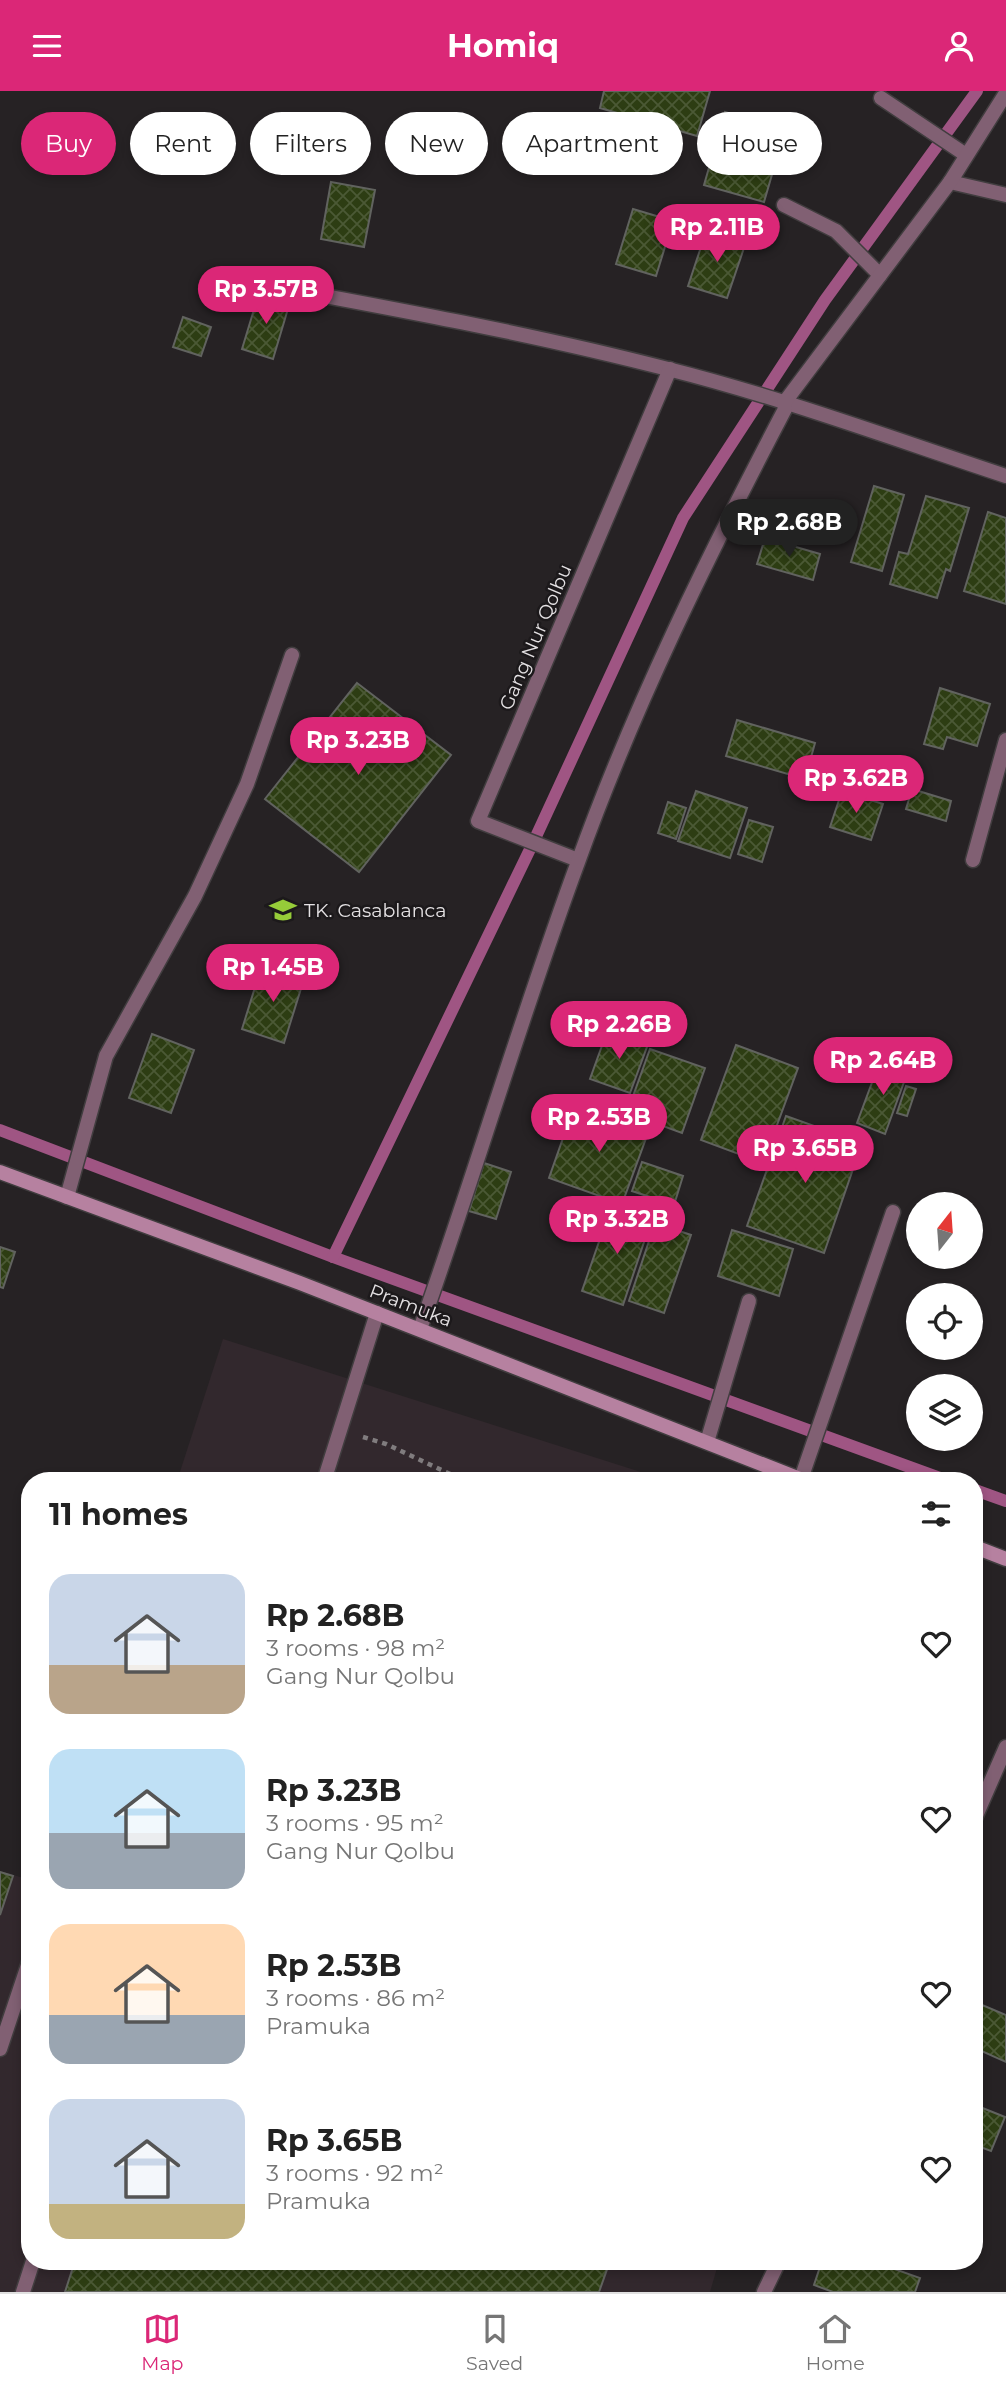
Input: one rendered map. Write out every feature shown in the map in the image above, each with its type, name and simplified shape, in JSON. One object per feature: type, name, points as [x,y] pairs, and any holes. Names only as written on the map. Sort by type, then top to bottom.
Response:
[{"type":"street","points":[[776,401],[880,275],[950,182],[1006,93]]},
{"type":"street","points":[[881,98],[967,155]]},
{"type":"street","points":[[950,182],[1006,195]]},
{"type":"street","points":[[784,205],[836,231],[880,275]]},
{"type":"street","points":[[234,279],[436,316],[670,369],[1006,476]]},
{"type":"street","name":"Gang Nur Qolbu","points":[[578,860],[478,821],[670,369]]},
{"type":"street","points":[[420,1329],[578,860],[676,627],[724,525],[785,409],[776,401]]},
{"type":"street","points":[[67,1197],[106,1056],[207,871],[247,784],[292,655]]},
{"type":"street","points":[[973,860],[1006,740]]},
{"type":"street","name":"Pramuka","points":[[0,1172],[420,1329],[783,1472]]},
{"type":"street","points":[[806,1472],[893,1212]]},
{"type":"street","points":[[707,1442],[749,1300]]},
{"type":"street","points":[[327,1472],[377,1313]]},
{"type":"street","points":[[983,1550],[1006,1559]]},
{"type":"street","points":[[983,1800],[1006,1747]]},
{"type":"street","points":[[0,2049],[21,1986]]},
{"type":"street","points":[[23,2292],[30,2270]]},
{"type":"street","points":[[764,2292],[775,2270]]},
{"type":"path","points":[[340,1430],[386,1444],[446,1472]]},
{"type":"shaded area","points":[[223,1339],[641,1472],[180,1472]]},
{"type":"shaded area","points":[[0,1871],[21,1877],[21,2270],[716,2270],[710,2292],[0,2292]]},
{"type":"building","points":[[604,91],[710,91],[704,112],[697,112],[697,136],[683,132],[683,112],[614,112],[600,108]]},
{"type":"building","points":[[707,175],[772,175],[764,202],[704,185]]},
{"type":"building","points":[[331,182],[375,190],[364,247],[321,239]]},
{"type":"building","points":[[633,209],[673,221],[656,276],[616,264]]},
{"type":"building","points":[[707,229],[746,242],[727,298],[688,286]]},
{"type":"building","points":[[259,293],[290,302],[273,359],[242,349]]},
{"type":"building","points":[[183,317],[211,327],[201,356],[173,347]]},
{"type":"building","points":[[874,486],[904,495],[882,571],[851,562]]},
{"type":"building","points":[[926,496],[969,508],[950,571],[946,569],[937,598],[890,584],[899,552],[908,554]]},
{"type":"building","points":[[988,512],[1006,518],[1006,604],[964,591]]},
{"type":"building","points":[[765,538],[820,554],[813,580],[757,564]]},
{"type":"building","points":[[357,683],[451,755],[359,872],[265,799]]},
{"type":"building","points":[[940,688],[990,704],[977,746],[947,737],[943,749],[924,744]]},
{"type":"building","points":[[737,720],[815,743],[805,779],[726,756]]},
{"type":"building","points":[[912,789],[951,801],[946,821],[906,809]]},
{"type":"building","points":[[696,791],[747,808],[730,858],[678,841]]},
{"type":"building","points":[[842,791],[883,804],[871,840],[830,827]]},
{"type":"building","points":[[668,802],[686,808],[676,839],[658,833]]},
{"type":"building","points":[[749,820],[773,827],[762,862],[738,854]]},
{"type":"building","points":[[262,965],[304,979],[284,1043],[242,1029]]},
{"type":"building","points":[[608,1029],[648,1044],[630,1093],[590,1079]]},
{"type":"building","points":[[152,1034],[194,1050],[171,1113],[129,1098]]},
{"type":"building","points":[[736,1045],[798,1068],[763,1163],[701,1140]]},
{"type":"building","points":[[650,1049],[705,1068],[682,1133],[627,1113]]},
{"type":"building","points":[[880,1061],[908,1071],[885,1134],[857,1123]]},
{"type":"building","points":[[906,1086],[916,1089],[907,1116],[897,1113]]},
{"type":"building","points":[[575,1104],[649,1130],[622,1204],[549,1178]]},
{"type":"building","points":[[786,1116],[862,1143],[824,1253],[747,1226]]},
{"type":"building","points":[[642,1162],[683,1176],[674,1205],[632,1191]]},
{"type":"building","points":[[484,1163],[511,1172],[496,1219],[469,1211]]},
{"type":"building","points":[[611,1207],[651,1221],[623,1305],[582,1291]]},
{"type":"building","points":[[655,1223],[691,1235],[664,1313],[629,1301]]},
{"type":"building","points":[[732,1230],[793,1249],[779,1296],[718,1276]]},
{"type":"building","points":[[0,1247],[15,1252],[3,1288],[0,1287]]},
{"type":"building","points":[[0,1872],[13,1876],[0,1915]]},
{"type":"building","points":[[983,2005],[1006,2015],[1006,2062],[983,2052]]},
{"type":"building","points":[[983,2108],[1005,2117],[991,2151],[983,2148]]},
{"type":"building","points":[[72,2270],[607,2270],[599,2292],[65,2292]]},
{"type":"building","points":[[819,2270],[897,2270],[920,2278],[915,2292],[833,2292],[814,2285]]},
{"type":"waterway","points":[[333,1257],[533,843],[683,518],[825,300],[977,91]]},
{"type":"waterway","points":[[0,1130],[333,1257],[923,1472]]},
{"type":"waterway","points":[[983,1493],[1006,1501]]},
{"type":"place","name":"TK. Casablanca","points":[[283,910]]}]
